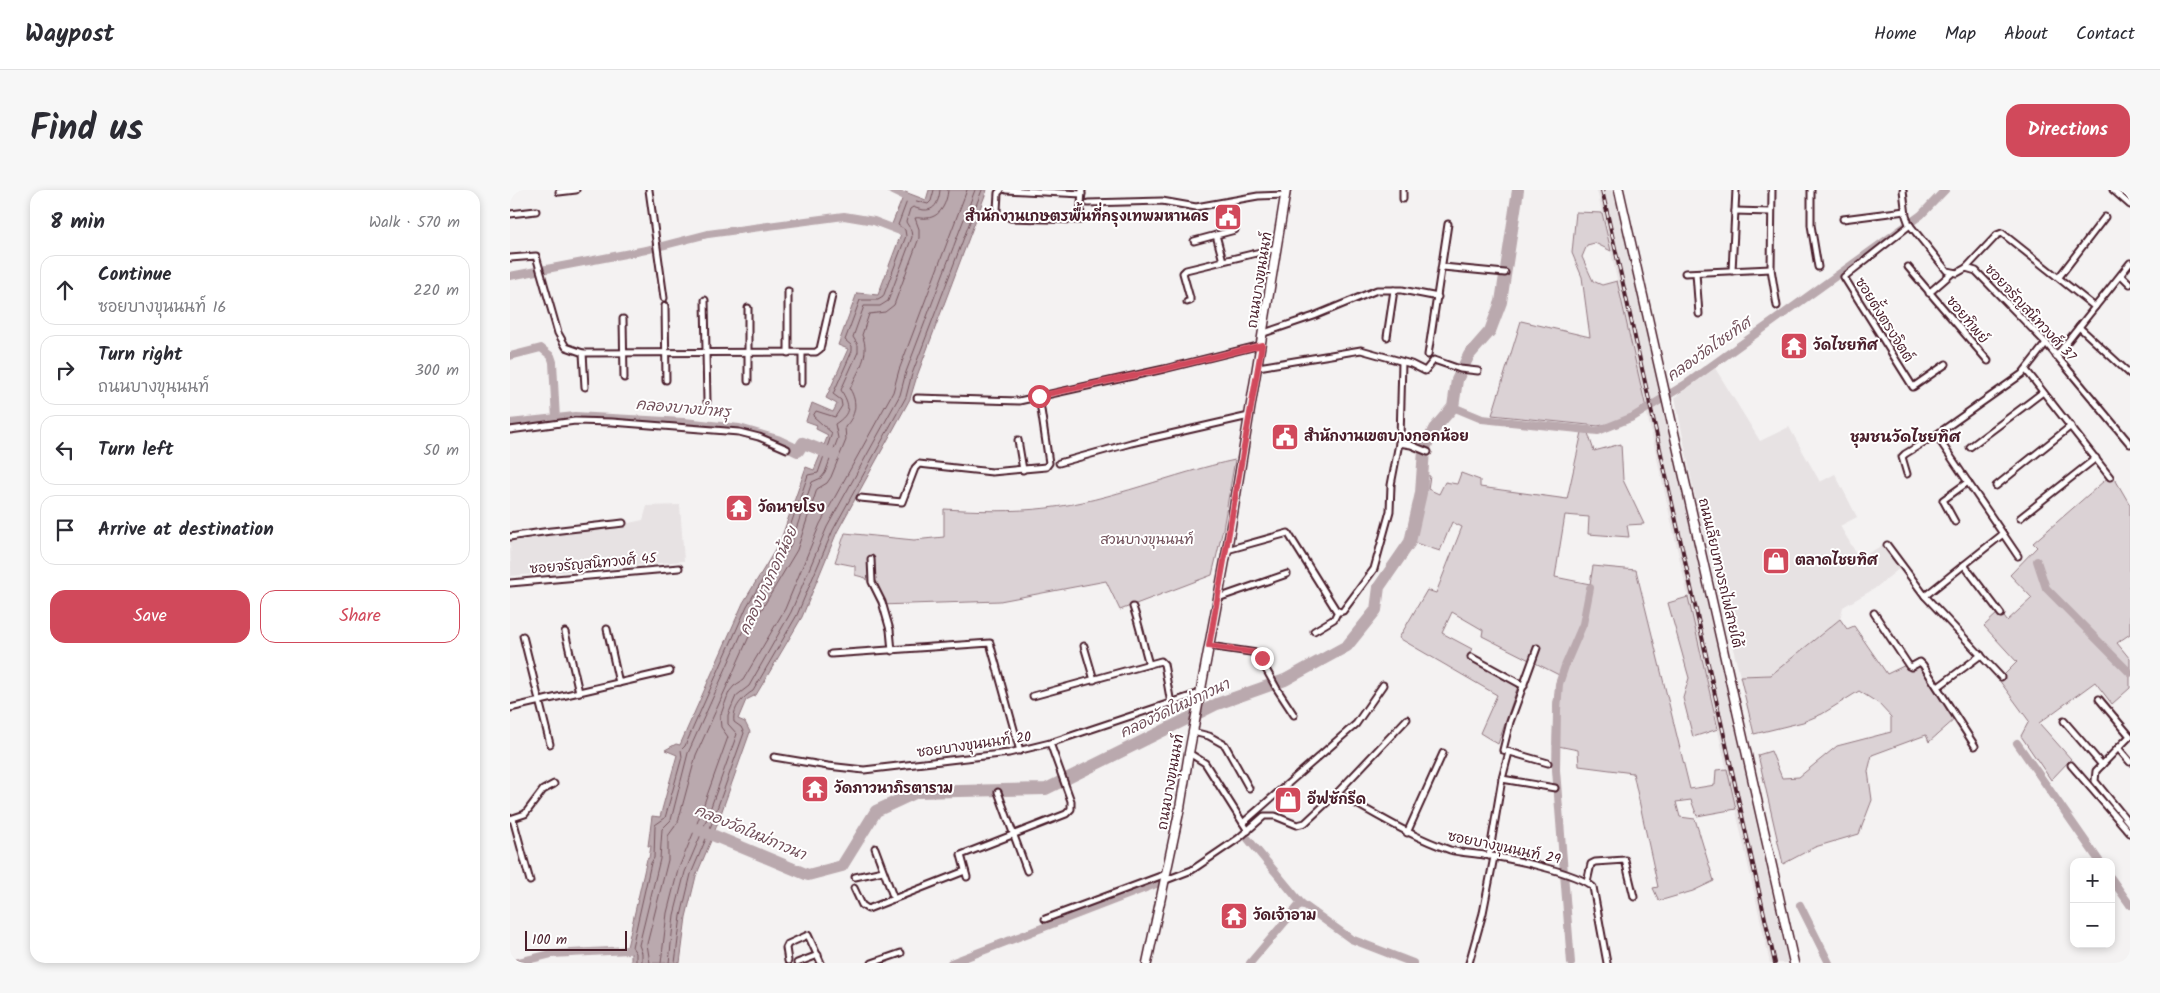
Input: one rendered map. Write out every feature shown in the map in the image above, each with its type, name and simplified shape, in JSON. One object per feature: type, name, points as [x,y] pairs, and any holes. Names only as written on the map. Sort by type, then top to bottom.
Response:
[{"type":"main road","name":"ถนนเลียบทางรถไฟสายใต้","points":[[1619,190],[1794,963]]},
{"type":"main road","name":"ถนนบางขุนนนท์","points":[[1148,963],[1180,808],[1218,598],[1286,193]]},
{"type":"street","points":[[559,192],[576,190]]},
{"type":"street","points":[[649,190],[664,298]]},
{"type":"street","points":[[997,210],[998,193],[1001,190]]},
{"type":"street","points":[[1006,190],[1082,192],[1080,220],[1010,218]]},
{"type":"street","points":[[1403,190],[1403,199]]},
{"type":"street","points":[[1732,271],[1736,190]]},
{"type":"street","points":[[1772,190],[1771,269],[1777,306]]},
{"type":"street","points":[[1811,190],[1811,225],[1818,267]]},
{"type":"street","points":[[1903,190],[1905,214],[1910,224],[1947,271],[1952,273]]},
{"type":"street","points":[[2113,190],[2130,205]]},
{"type":"street","points":[[1088,203],[1162,201],[1196,207],[1286,193]]},
{"type":"street","points":[[510,214],[536,211]]},
{"type":"street","points":[[1735,211],[1771,212]]},
{"type":"street","points":[[1843,219],[1905,214]]},
{"type":"street","points":[[2059,277],[2105,217]]},
{"type":"street","points":[[1428,355],[1443,267],[1448,224]]},
{"type":"street","name":"ซอยตั้งตรงจิตต์","points":[[1910,224],[1844,277],[1913,387],[1946,364]]},
{"type":"street","points":[[1194,241],[1235,230]]},
{"type":"street","points":[[1966,268],[1997,234],[2002,233],[2095,307]]},
{"type":"street","points":[[1216,236],[1223,261]]},
{"type":"street","points":[[1187,302],[1190,301],[1190,298],[1184,271],[1278,248]]},
{"type":"street","points":[[510,258],[536,256],[558,332],[566,347],[583,353],[802,353],[818,351],[832,296]]},
{"type":"street","points":[[2056,356],[2130,263]]},
{"type":"street","points":[[1443,267],[1504,272]]},
{"type":"street","name":"ซอยทิพย์","points":[[1908,267],[1988,361]]},
{"type":"street","name":"ซอยจรัญสนิทวงศ์ 37","points":[[1952,273],[1966,268],[1976,271],[2046,343],[2130,444]]},
{"type":"street","points":[[1685,274],[1771,269]]},
{"type":"street","points":[[1696,273],[1699,314]]},
{"type":"street","name":"ซอยทิพย์","points":[[1929,293],[1952,273]]},
{"type":"street","points":[[2121,275],[2130,284]]},
{"type":"street","points":[[1264,333],[1314,316],[1378,290],[1394,290],[1438,297]]},
{"type":"street","points":[[1387,337],[1394,290]]},
{"type":"street","points":[[788,292],[788,353]]},
{"type":"street","points":[[706,300],[708,402]]},
{"type":"street","points":[[665,306],[666,380]]},
{"type":"street","points":[[748,308],[748,381]]},
{"type":"street","points":[[623,319],[624,378]]},
{"type":"street","points":[[2079,327],[2130,374]]},
{"type":"street","points":[[1907,474],[1902,457],[2026,370],[2046,343]]},
{"type":"street","points":[[917,398],[1004,402],[1164,369],[1262,345]]},
{"type":"street","points":[[1258,367],[1361,350],[1411,364],[1424,371],[1433,360],[1460,369],[1478,371]]},
{"type":"street","points":[[583,353],[585,387]]},
{"type":"street","points":[[802,353],[802,383]]},
{"type":"street","points":[[1338,611],[1343,611],[1374,569],[1390,511],[1391,485],[1399,443],[1402,362]]},
{"type":"street","points":[[2026,370],[2110,477]]},
{"type":"street","points":[[1970,447],[2043,392]]},
{"type":"street","points":[[860,498],[902,502],[918,464],[992,472],[1043,468],[1049,463],[1039,396]]},
{"type":"street","points":[[1059,463],[1131,443],[1249,416]]},
{"type":"street","points":[[510,430],[575,421],[612,422],[740,432],[760,437],[787,448]]},
{"type":"street","points":[[1996,486],[2070,426]]},
{"type":"street","points":[[1936,434],[2018,556]]},
{"type":"street","points":[[1018,440],[1022,470]]},
{"type":"street","points":[[1399,443],[1411,445],[1428,452]]},
{"type":"street","points":[[2020,518],[2096,458]]},
{"type":"street","points":[[1955,522],[1943,500],[1968,482]]},
{"type":"street","points":[[510,537],[567,528],[580,529],[623,523]]},
{"type":"street","points":[[1226,550],[1288,533],[1338,611]]},
{"type":"street","points":[[1925,596],[2003,534]]},
{"type":"street","points":[[1887,545],[1925,596],[2001,677]]},
{"type":"street","points":[[871,558],[872,582],[882,602],[890,630],[892,650]]},
{"type":"street","points":[[1964,565],[2001,614]]},
{"type":"street","name":"ซอยจรัญสนิทวงศ์ 45","points":[[510,584],[679,568]]},
{"type":"street","points":[[1218,598],[1287,574]]},
{"type":"street","points":[[1133,607],[1141,627],[1141,640],[1149,664]]},
{"type":"street","points":[[1314,631],[1334,619],[1338,611]]},
{"type":"street","points":[[1874,612],[1909,666],[1921,663],[1938,686],[1975,746]]},
{"type":"street","points":[[607,630],[619,683]]},
{"type":"street","points":[[566,632],[579,692]]},
{"type":"street","points":[[523,636],[550,744]]},
{"type":"street","points":[[831,654],[990,643],[1020,751]]},
{"type":"street","points":[[1084,646],[1094,680]]},
{"type":"street","points":[[1209,646],[1257,653],[1294,715]]},
{"type":"street","points":[[1537,648],[1510,722],[1503,750],[1548,763]]},
{"type":"street","points":[[1938,686],[1981,655]]},
{"type":"street","points":[[1472,657],[1524,686]]},
{"type":"street","points":[[1033,696],[1161,661],[1164,664],[1171,704]]},
{"type":"street","points":[[510,708],[670,670]]},
{"type":"street","points":[[1243,823],[1356,724],[1383,685]]},
{"type":"street","name":"ซอยบางขุนนนท์ 20","points":[[774,757],[864,770],[1020,751],[1200,694]]},
{"type":"street","points":[[2099,699],[2130,736],[2096,771],[2095,781],[2130,824]]},
{"type":"street","points":[[1045,919],[1166,877],[1192,870],[1247,832],[1264,816],[1270,815],[1300,825],[1337,792],[1407,718]]},
{"type":"street","points":[[2064,721],[2102,765]]},
{"type":"street","points":[[1193,732],[1210,736],[1225,745],[1249,788]]},
{"type":"street","points":[[967,877],[961,855],[1066,814],[1072,809],[1050,743]]},
{"type":"street","points":[[2118,748],[2130,762]]},
{"type":"street","points":[[1469,963],[1483,914],[1502,780],[1509,752]]},
{"type":"street","points":[[1189,753],[1205,763],[1247,832]]},
{"type":"street","points":[[1407,833],[1443,753]]},
{"type":"street","points":[[2071,765],[2130,833]]},
{"type":"street","points":[[1502,780],[1555,788]]},
{"type":"street","points":[[530,881],[512,819],[525,814],[543,790],[554,784]]},
{"type":"street","points":[[998,792],[1027,871]]},
{"type":"street","name":"ซอยบางขุนนนท์ 29","points":[[1337,792],[1407,833],[1452,851],[1492,856],[1558,871],[1587,882]]},
{"type":"street","points":[[875,848],[894,900]]},
{"type":"street","points":[[1607,963],[1593,887],[1587,882],[1591,864],[1595,862],[1625,860],[1634,897]]},
{"type":"street","points":[[855,877],[884,871]]},
{"type":"street","points":[[854,888],[866,909],[894,900],[965,871]]},
{"type":"street","points":[[788,961],[787,946],[790,942],[806,935],[809,936],[821,963]]},
{"type":"street","points":[[874,962],[901,953]]},
{"type":"street","points":[[797,963],[818,955]]},
{"type":"shaded area","points":[[1597,190],[1614,190],[1788,963],[1770,963]]},
{"type":"shaded area","points":[[1715,368],[1760,441],[1789,427],[1820,482],[1835,474],[1857,517],[1840,526],[1859,558],[1883,545],[1900,568],[1874,589],[1843,607],[1840,619],[1771,675],[1740,676],[1698,512],[1675,397]]},
{"type":"shaded area","points":[[680,505],[684,561],[511,576],[510,539],[624,524],[643,520],[647,506]]},
{"type":"green space","points":[[1576,212],[1602,213],[1611,251],[1595,243],[1587,245],[1582,257],[1593,281],[1602,285],[1617,281],[1646,408],[1612,423],[1598,426],[1492,415],[1521,321],[1590,337],[1582,277],[1572,253]]},
{"type":"green space","points":[[1582,432],[1588,433],[1594,451],[1621,444],[1623,480],[1644,524],[1627,525],[1629,537],[1588,534],[1589,517],[1565,515],[1555,577],[1590,584],[1593,566],[1636,570],[1690,789],[1715,785],[1716,770],[1727,769],[1736,809],[1697,816],[1691,800],[1676,802],[1680,817],[1695,819],[1714,881],[1693,891],[1659,901],[1653,888],[1658,887],[1633,773],[1579,766],[1578,750],[1553,745],[1554,702],[1559,675],[1482,636],[1483,630],[1452,612],[1442,633],[1472,649],[1467,657],[1518,686],[1498,744],[1480,733],[1497,695],[1399,638],[1427,590],[1436,593],[1462,527],[1452,522],[1440,551],[1412,542],[1420,474],[1430,476],[1428,489],[1439,494],[1445,482],[1457,484],[1461,473],[1480,480],[1480,487],[1567,499]]},
{"type":"green space","name":"สวนบางขุนนนท์","points":[[1235,460],[1223,529],[1212,575],[1120,610],[1106,581],[1000,601],[879,605],[866,578],[855,575],[855,566],[835,562],[845,533],[914,540],[944,537],[944,509],[1009,511],[1071,504],[1118,493]]},
{"type":"green space","points":[[2112,474],[2130,505],[2130,634],[2117,643],[2130,659],[2130,688],[2112,704],[2095,682],[2039,723],[2071,759],[2051,780],[2021,736],[2029,721],[1999,680],[2017,662],[1984,626],[2000,611],[2007,621],[2032,598],[2010,575],[2037,547],[2033,543]]},
{"type":"green space","points":[[1688,597],[1718,729],[1693,737],[1683,698],[1689,678],[1668,603]]},
{"type":"green space","points":[[1840,619],[1847,629],[1854,626],[1887,674],[1918,659],[1955,719],[1929,742],[1926,735],[1872,755],[1868,771],[1872,800],[1859,834],[1815,847],[1783,864],[1758,755],[1771,751],[1782,778],[1799,777],[1837,746],[1891,732],[1891,717],[1878,703],[1859,691],[1822,714],[1803,722],[1754,734],[1740,676],[1771,675]]},
{"type":"water","name":"คลองบางกอกน้อย","points":[[929,190],[987,190],[910,399],[837,532],[802,617],[756,695],[746,700],[738,719],[745,722],[750,732],[713,836],[696,876],[686,917],[680,963],[631,963],[631,953],[621,952],[621,948],[627,947],[647,859],[649,858],[651,846],[648,846],[652,816],[660,817],[677,755],[665,750],[676,744],[680,745],[743,603],[780,542],[806,467],[814,470],[822,451],[819,449],[821,443],[824,445],[828,435],[816,429],[817,425],[806,421],[812,403],[833,412],[837,404],[826,398],[848,349],[838,345],[857,293],[878,295],[901,234],[890,229],[905,192],[926,200]]},
{"type":"waterway","points":[[891,190],[912,200]]},
{"type":"waterway","name":"คลองวัดใหม่ภาวนา","points":[[698,829],[808,875],[842,866],[876,811],[917,792],[1046,789],[1217,704],[1285,680],[1347,646],[1376,610],[1379,587],[1410,542],[1421,493],[1424,450],[1434,429],[1453,407],[1457,380],[1469,355],[1490,331],[1501,302],[1518,190]]},
{"type":"waterway","name":"คลองวัดไชยทิศ","points":[[1453,407],[1482,419],[1598,431],[1633,417],[1686,384],[1921,215],[1945,190]]},
{"type":"waterway","points":[[510,276],[646,250],[708,234],[844,216],[874,221],[900,231]]},
{"type":"waterway","points":[[510,356],[541,348],[551,356],[553,362],[556,420]]},
{"type":"waterway","name":"คลองบางบำหรุ","points":[[510,425],[575,418],[684,424],[739,430],[777,441],[798,451],[803,443],[834,455]]},
{"type":"waterway","points":[[2037,561],[2046,588],[2130,673]]},
{"type":"waterway","points":[[1571,963],[1556,770],[1557,710],[1559,684],[1583,624],[1590,588]]},
{"type":"waterway","points":[[2017,743],[2097,858]]},
{"type":"waterway","points":[[1248,839],[1301,903],[1351,939],[1413,963]]},
{"type":"waterway","points":[[951,963],[1156,884]]},
{"type":"waterway","points":[[2115,884],[2130,905]]},
{"type":"waterway","points":[[1250,963],[1301,903]]},
{"type":"waterway","points":[[1800,905],[1829,963]]},
{"type":"waterway","points":[[515,963],[551,954],[629,950]]},
{"type":"railway","points":[[1602,190],[1775,963]]},
{"type":"place","name":"สำนักงานเกษตรพื้นที่กรุงเทพมหานคร","points":[[1228,217]]},
{"type":"place","name":"วัดไชยทิศ","points":[[1794,346]]},
{"type":"place","name":"สำนักงานเขตบางกอกน้อย","points":[[1285,437]]},
{"type":"place","name":"วัดนายโรง","points":[[739,508]]},
{"type":"place","name":"ตลาดไชยทิศ","points":[[1776,561]]},
{"type":"place","name":"วัดภาวนาภิรตาราม","points":[[815,789]]},
{"type":"place","name":"อีฟซักรีด","points":[[1288,800]]},
{"type":"place","name":"วัดเจ้าอาม","points":[[1234,916]]},
{"type":"district","name":"ชุมชนวัดไชยทิศ","points":[[1905,438]]},
{"type":"route","points":[[1039,396],[1164,369],[1239,349],[1262,345],[1209,646],[1257,653],[1262,658]]}]
